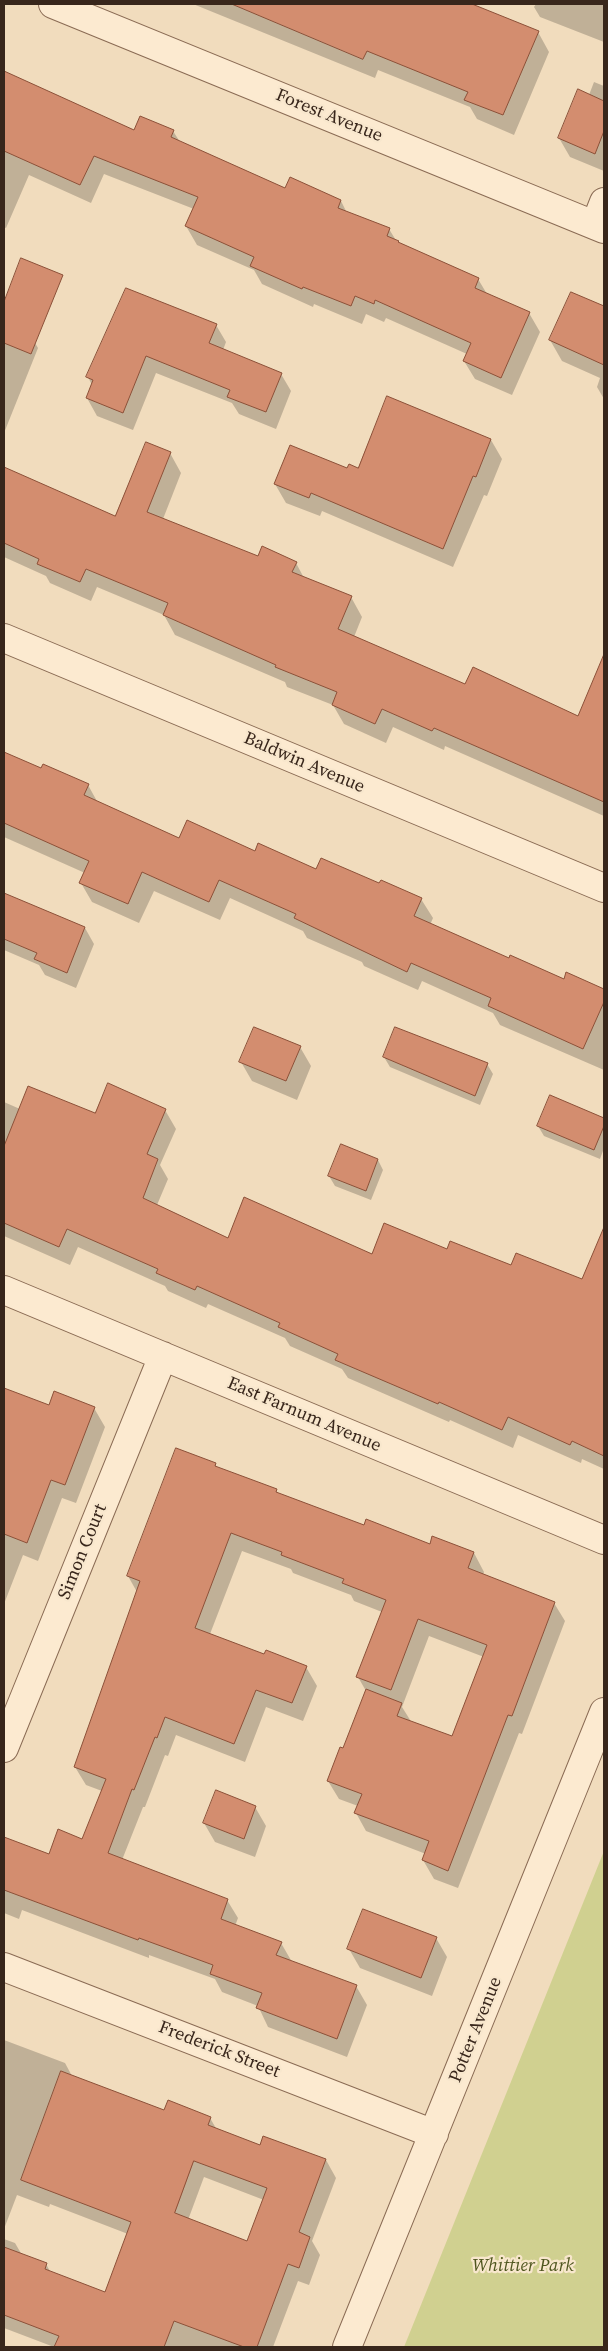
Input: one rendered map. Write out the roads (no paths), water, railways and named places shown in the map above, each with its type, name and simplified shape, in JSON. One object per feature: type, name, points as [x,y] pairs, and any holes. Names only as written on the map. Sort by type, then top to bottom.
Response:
[{"type":"street","name":"Forest Avenue","points":[[53,4],[601,219]]},
{"type":"street","name":"Baldwin Avenue","points":[[4,638],[604,888]]},
{"type":"street","name":"East Farnum Avenue","points":[[4,1290],[604,1540]]},
{"type":"street","name":"Simon Court","points":[[4,1748],[163,1356]]},
{"type":"street","name":"Potter Avenue","points":[[347,2347],[604,1712]]},
{"type":"street","name":"Frederick Street","points":[[4,1967],[434,2134]]},
{"type":"park label","name":"Whittier Park","points":[[523,2266]]}]
